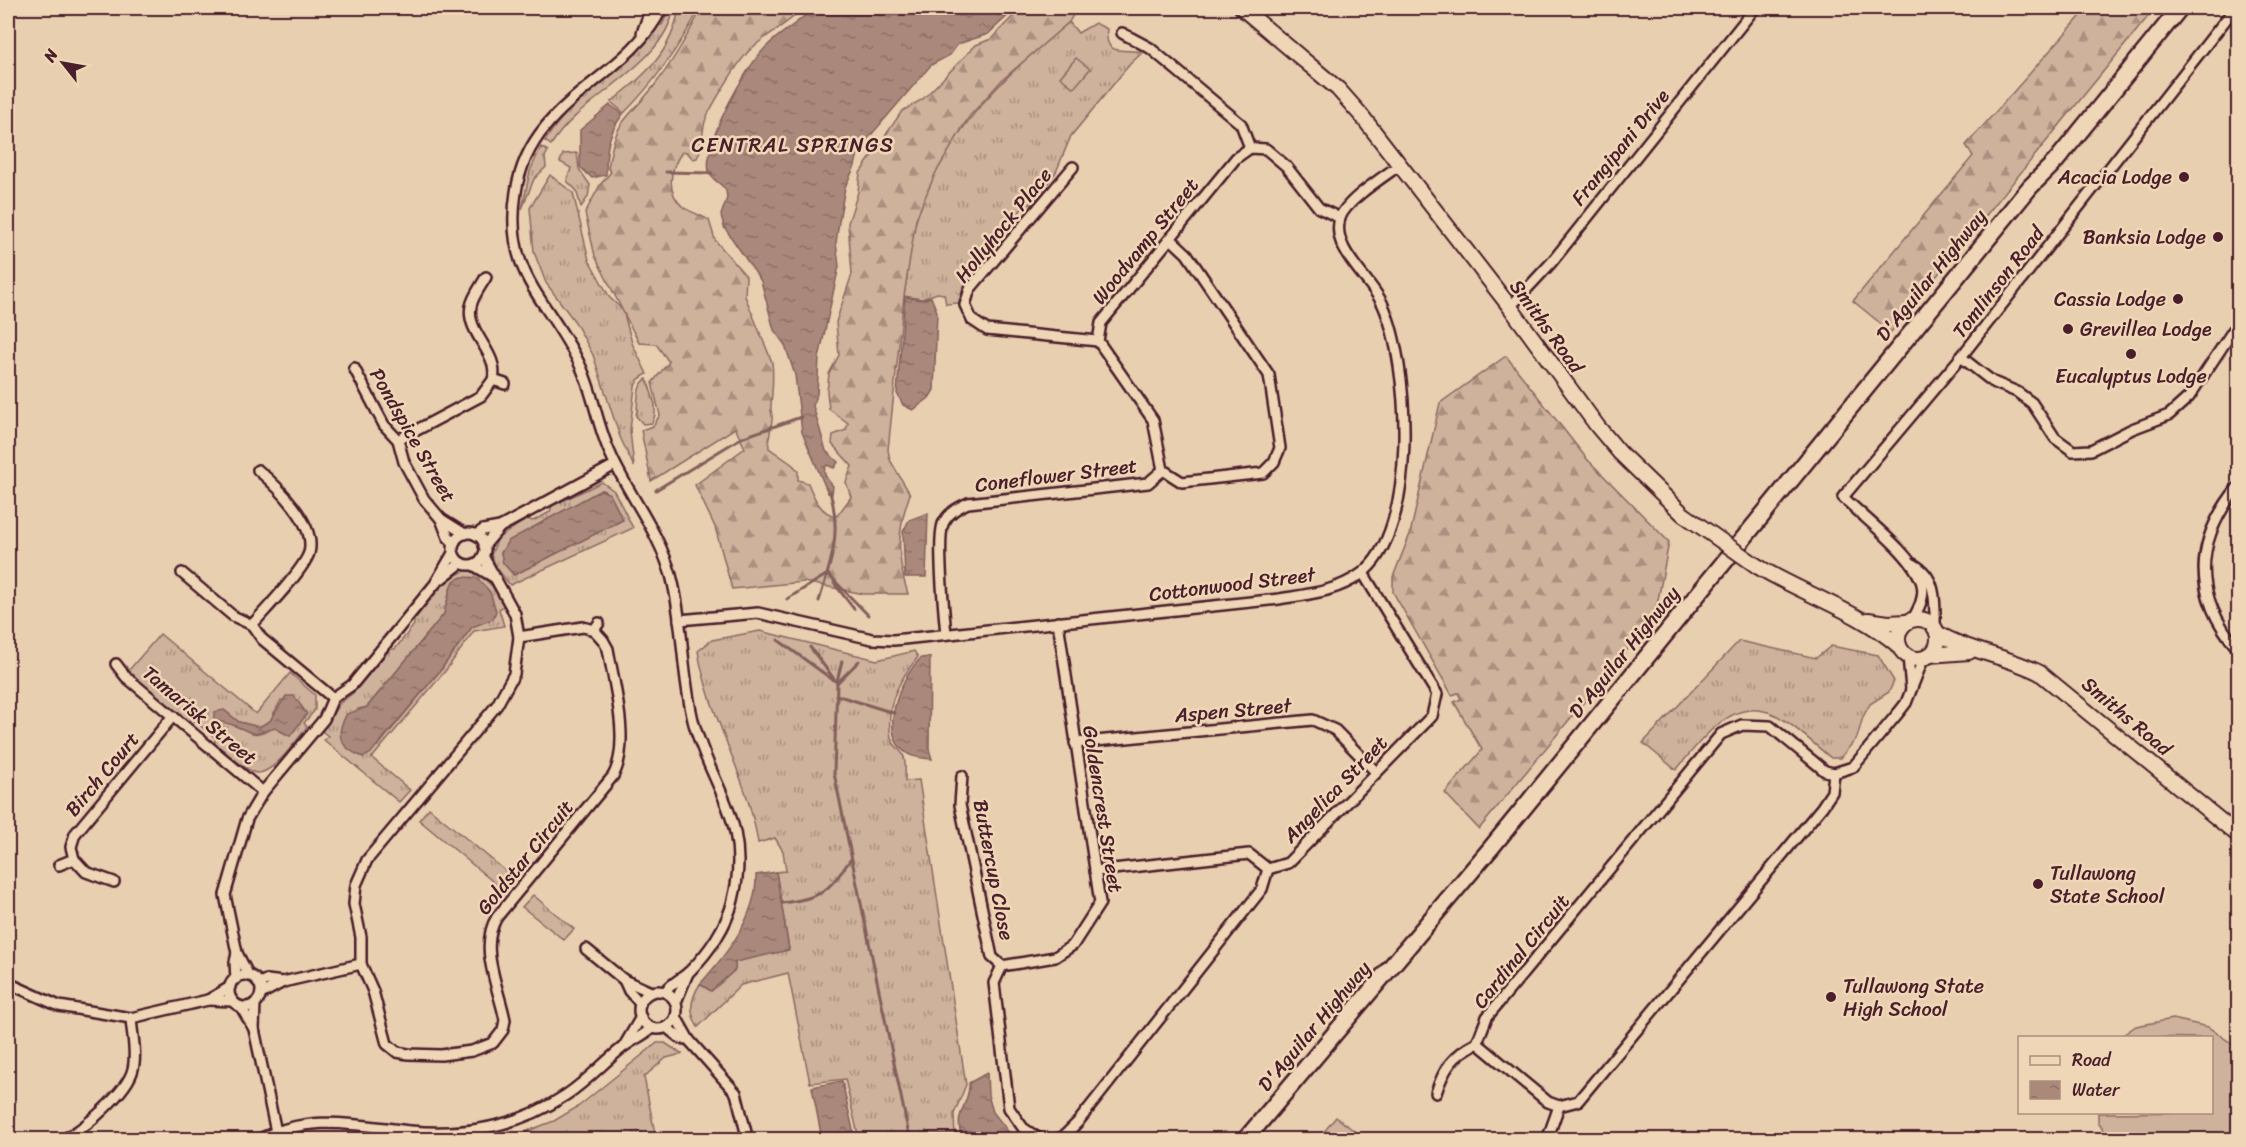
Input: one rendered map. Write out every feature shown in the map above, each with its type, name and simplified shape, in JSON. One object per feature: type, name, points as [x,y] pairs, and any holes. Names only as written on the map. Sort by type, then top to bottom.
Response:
[{"type":"highway","name":"D'Aguilar Highway","points":[[2030,187],[2050,155],[2169,8]]},
{"type":"highway","name":"D'Aguilar Highway","points":[[1245,1140],[1491,848],[2030,187],[2056,161],[2180,8]]},
{"type":"main road","name":"Smiths Road","points":[[1242,8],[1338,89],[1401,164],[1598,427],[1620,453],[1683,514],[1757,566],[1800,591],[1860,619],[1903,651]]},
{"type":"main road","name":"Smiths Road","points":[[1860,619],[1888,623],[1910,621]]},
{"type":"main road","points":[[1926,620],[1936,632],[1936,646],[1926,656],[1903,651],[1899,633],[1910,621],[1926,620]]},
{"type":"main road","name":"Smiths Road","points":[[1936,632],[1977,652],[2031,668],[2060,687],[2238,835]]},
{"type":"main road","name":"Smiths Road","points":[[1926,656],[1949,651],[1977,652]]},
{"type":"street","points":[[641,36],[651,8]]},
{"type":"street","points":[[662,8],[653,24],[630,49],[559,111],[542,130],[522,168],[513,221],[515,240],[531,288],[564,335],[582,369],[615,465],[664,552],[676,598],[687,695],[693,721],[711,773],[731,811],[738,861],[729,912],[714,942],[688,973],[676,1002],[676,1017],[689,1040],[736,1093],[748,1140]]},
{"type":"street","name":"Frangipani Drive","points":[[1510,307],[1551,263],[1755,8]]},
{"type":"street","name":"Tomlinson Road","points":[[1936,632],[1932,582],[1923,569],[1913,564],[1843,497],[1961,357],[2235,8]]},
{"type":"street","points":[[1122,33],[1150,48],[1241,124],[1250,148],[1266,149],[1286,166],[1319,208],[1340,218],[1350,204],[1401,164]]},
{"type":"street","name":"Woodvamp Street","points":[[1098,340],[1101,323],[1236,158],[1250,148]]},
{"type":"street","name":"Hollyhock Place","points":[[1073,167],[970,289],[965,305],[972,320],[987,330],[1098,340]]},
{"type":"street","name":"Cottonwood Street","points":[[679,620],[750,613],[872,639],[894,640],[1336,590],[1363,573],[1379,553],[1391,530],[1404,451],[1402,402],[1394,334],[1382,303],[1345,250],[1339,236],[1340,218]]},
{"type":"street","name":"Coneflower Street","points":[[946,634],[943,525],[953,509],[968,503],[1148,483],[1163,470],[1182,482],[1263,474],[1274,462],[1280,448],[1269,375],[1187,254],[1171,239]]},
{"type":"street","points":[[398,440],[481,396],[494,380],[493,363],[470,315],[471,304],[486,277]]},
{"type":"street","points":[[1961,357],[1993,382],[2017,392],[2032,403],[2055,438],[2073,451],[2091,450],[2132,429],[2169,415],[2189,397],[2238,323]]},
{"type":"street","points":[[1098,340],[1153,420],[1163,470]]},
{"type":"street","name":"Pondspice Street","points":[[354,368],[384,425],[398,440],[404,462],[424,499],[441,519],[465,534]]},
{"type":"street","points":[[494,380],[505,384]]},
{"type":"street","points":[[261,994],[258,983],[249,976],[237,952],[226,903],[226,888],[247,819],[263,792],[324,719],[333,698],[352,685],[435,584],[454,548],[465,534],[476,535],[483,530],[500,526],[615,465]]},
{"type":"street","points":[[252,625],[300,567],[309,548],[307,534],[290,500],[258,470]]},
{"type":"street","points":[[2238,487],[2215,521],[2205,550],[2204,572],[2206,591],[2217,620],[2238,649]]},
{"type":"street","name":"Pondspice Street","points":[[441,519],[454,548]]},
{"type":"street","points":[[435,584],[461,563],[473,565],[483,556],[484,546],[500,526]]},
{"type":"street","points":[[476,535],[484,546]]},
{"type":"street","points":[[454,548],[461,563]]},
{"type":"street","name":"Goldstar Circuit","points":[[483,556],[512,605],[519,637],[517,662],[504,695],[363,867],[354,896],[361,938],[361,964],[373,992],[384,1039],[397,1052],[441,1055],[472,1051],[489,1045],[500,1035],[505,1020],[488,945],[489,930],[497,917],[613,776],[620,761],[621,742],[608,649],[596,626],[519,637]]},
{"type":"street","name":"Tomlinson Road","points":[[1910,621],[1920,607],[1922,586],[1913,564]]},
{"type":"street","name":"Goldstar Circuit","points":[[473,565],[495,578]]},
{"type":"street","points":[[182,573],[233,616],[252,625],[262,639],[333,698]]},
{"type":"street","name":"Angelica Street","points":[[1268,869],[1288,862],[1432,716],[1437,694],[1363,573]]},
{"type":"street","name":"Goldencrest Street","points":[[1002,966],[1055,957],[1073,945],[1100,903],[1058,622]]},
{"type":"street","points":[[1903,651],[1911,691]]},
{"type":"street","points":[[1436,1093],[1444,1070],[1459,1052],[1477,1044],[1548,1102],[1559,1106],[1578,1101],[1822,807],[1832,792],[1834,774],[1853,767],[1899,712],[1926,656]]},
{"type":"street","name":"Tamarisk Street","points":[[116,664],[126,677],[263,792]]},
{"type":"street","name":"Birch Court","points":[[74,859],[71,847],[75,834],[172,716]]},
{"type":"street","name":"Aspen Street","points":[[1075,743],[1313,720],[1335,730],[1376,772]]},
{"type":"street","name":"Cardinal Circuit","points":[[1477,1044],[1487,1017],[1721,734],[1742,725],[1770,726],[1825,771],[1834,774]]},
{"type":"street","name":"Buttercup Close","points":[[962,776],[960,805],[965,829],[992,957],[1002,966]]},
{"type":"street","points":[[1054,1140],[1063,1137],[1078,1122],[1262,889],[1268,869],[1249,854],[1095,871]]},
{"type":"street","points":[[59,865],[74,859],[86,872],[114,882]]},
{"type":"street","points":[[586,949],[624,980],[651,992],[665,992],[676,1002]]},
{"type":"street","points":[[237,952],[233,983],[237,1004],[254,1029],[276,1132]]},
{"type":"street","points":[[254,1029],[255,1003],[261,994],[283,982],[361,964]]},
{"type":"street","points":[[1002,966],[994,983],[1009,1108],[1023,1128],[1041,1140]]},
{"type":"street","points":[[665,992],[670,984],[688,973]]},
{"type":"street","points":[[208,1000],[233,983],[249,976]]},
{"type":"street","points":[[258,983],[267,980],[283,982]]},
{"type":"street","points":[[624,980],[629,991],[640,1003],[641,1017],[624,1046]]},
{"type":"street","points":[[8,983],[59,1006],[131,1018],[208,1000],[237,1004],[255,1003]]},
{"type":"street","points":[[640,1003],[651,992]]},
{"type":"street","points":[[641,1017],[652,1028]]},
{"type":"street","points":[[258,1140],[276,1132],[325,1121],[459,1136],[504,1124],[544,1108],[583,1083],[624,1046],[652,1028],[666,1027],[676,1017]]},
{"type":"street","points":[[61,1140],[86,1126],[130,1078],[134,1064],[131,1018]]},
{"type":"street","points":[[666,1027],[680,1038],[689,1040]]},
{"type":"street","points":[[1547,1140],[1559,1106]]},
{"type":"green space","points":[[670,8],[674,8],[667,29],[654,48],[638,65],[564,127],[551,145],[545,141],[570,109],[632,56],[659,25],[662,25]]},
{"type":"green space","points":[[679,8],[700,8],[666,63],[624,113],[611,102],[646,72],[663,51],[670,38]]},
{"type":"green space","points":[[702,8],[803,8],[752,48],[741,60],[706,119],[697,158],[693,159],[687,152],[682,152],[671,180],[677,201],[683,207],[709,220],[715,240],[746,276],[745,296],[772,362],[772,418],[769,448],[793,465],[798,471],[798,480],[808,483],[822,509],[837,516],[851,497],[846,482],[852,466],[832,444],[833,435],[846,430],[848,423],[829,409],[827,392],[829,374],[839,355],[836,322],[852,274],[848,223],[858,192],[860,173],[902,111],[923,99],[976,45],[991,39],[1021,8],[1077,8],[1069,22],[1001,81],[969,117],[935,174],[916,219],[904,296],[888,450],[890,460],[910,494],[900,532],[901,568],[908,594],[864,594],[804,582],[732,589],[715,527],[695,485],[745,448],[735,428],[651,481],[641,430],[653,426],[660,415],[652,383],[669,362],[656,344],[639,343],[595,256],[585,213],[600,185],[611,172],[608,168],[618,129],[668,67]]},
{"type":"green space","points":[[2088,8],[2155,8],[1891,332],[1853,301],[1973,156],[1966,145]]},
{"type":"green space","points":[[1069,22],[1078,33],[1095,23],[1107,29],[1107,38],[1112,48],[1143,52],[1130,64],[1071,136],[1056,172],[1033,204],[1025,205],[1000,236],[1000,243],[965,284],[958,303],[946,304],[944,294],[937,293],[922,299],[904,296],[914,227],[929,187],[943,159],[959,133],[999,86]]},
{"type":"green space","points":[[1076,58],[1090,69],[1074,88],[1060,77]]},
{"type":"green space","points":[[541,147],[548,151],[545,157],[546,167],[534,179],[522,209],[530,171]]},
{"type":"green space","points":[[577,153],[579,169],[590,185],[588,197],[581,207],[576,190],[567,181],[571,168],[560,162],[563,154]]},
{"type":"green space","points":[[550,175],[573,193],[589,260],[610,298],[623,310],[632,343],[647,374],[639,379],[635,386],[630,430],[634,467],[620,437],[593,355],[575,322],[546,283],[534,252],[530,208]]},
{"type":"green space","points":[[1506,356],[1587,459],[1669,542],[1655,616],[1479,829],[1445,793],[1482,750],[1454,702],[1461,699],[1458,693],[1452,695],[1393,592],[1393,577],[1410,534],[1440,403]]},
{"type":"green space","points":[[647,379],[655,404],[655,415],[652,423],[643,424],[636,416],[639,390]]},
{"type":"green space","points":[[602,482],[614,491],[633,528],[510,585],[496,567],[491,555],[498,538],[527,519],[533,521],[550,512],[552,506]],"holes":[[[601,490],[605,491],[622,520],[514,575],[503,563],[501,553],[509,541]]]},
{"type":"green space","points":[[469,570],[481,576],[494,589],[504,606],[499,609],[504,626],[474,631],[446,670],[372,758],[410,790],[399,802],[324,740],[328,736],[322,731],[339,704],[353,693],[390,649],[395,649],[438,590],[460,573]],"holes":[[[451,586],[493,618],[472,627],[439,672],[378,746],[358,709],[367,707],[444,614]]]},
{"type":"green space","points":[[760,631],[877,660],[914,651],[918,657],[904,675],[895,694],[890,726],[892,741],[904,757],[905,781],[919,780],[966,1085],[954,1114],[955,1139],[859,1139],[845,1079],[810,1083],[788,973],[741,985],[698,1027],[695,1022],[692,1006],[694,995],[700,984],[711,991],[735,970],[735,962],[789,949],[776,872],[786,871],[783,851],[775,838],[758,843],[746,794],[711,700],[698,651],[712,640]]},
{"type":"green space","points":[[160,634],[256,714],[290,673],[315,695],[315,710],[304,723],[307,727],[283,757],[267,770],[260,773],[253,772],[215,744],[215,738],[192,719],[188,721],[132,675],[129,670]],"holes":[[[281,700],[302,707],[304,711],[290,736],[275,728],[259,730],[240,728],[231,723],[224,710],[239,722],[259,727],[270,721]]]},
{"type":"green space","points":[[1739,641],[1816,658],[1831,646],[1878,655],[1894,681],[1889,692],[1870,704],[1863,717],[1857,738],[1840,758],[1831,758],[1784,720],[1767,712],[1751,710],[1736,713],[1722,721],[1676,770],[1643,743]]},
{"type":"green space","points":[[429,808],[513,877],[503,890],[419,820]]},
{"type":"green space","points":[[533,895],[574,929],[564,940],[522,907]]},
{"type":"green space","points":[[2173,1019],[2208,1027],[2238,1048],[2238,1139],[2109,1139],[2098,1121],[2098,1114],[2213,1114],[2213,1036],[2121,1036],[2136,1026]]},
{"type":"green space","points":[[657,1043],[665,1043],[682,1054],[666,1058],[644,1077],[656,1139],[506,1139],[554,1121],[579,1106]]},
{"type":"green space","points":[[1336,1117],[1365,1139],[1318,1139]]},
{"type":"water","points":[[813,8],[1016,8],[988,34],[958,44],[950,55],[931,65],[859,149],[855,166],[845,187],[836,243],[839,266],[819,358],[817,394],[813,406],[826,451],[838,462],[834,468],[827,465],[824,470],[833,486],[832,494],[828,493],[802,432],[795,375],[785,345],[774,330],[761,281],[724,227],[721,215],[727,198],[726,191],[709,171],[709,158],[719,124],[748,70],[767,46]]},
{"type":"water","points":[[610,105],[623,114],[608,143],[606,175],[592,178],[580,167],[580,130]]},
{"type":"water","points":[[905,297],[922,300],[931,297],[937,312],[934,390],[929,398],[913,410],[903,405],[897,393]]},
{"type":"water","points":[[601,490],[610,494],[623,520],[514,575],[503,563],[501,553],[508,541]]},
{"type":"water","points":[[928,513],[926,577],[905,577],[903,532],[909,520]]},
{"type":"water","points":[[462,577],[477,578],[490,592],[496,611],[493,619],[472,627],[439,672],[370,754],[363,757],[355,753],[344,745],[340,734],[347,714],[367,707],[444,614],[451,586],[455,580]]},
{"type":"water","points":[[930,657],[929,749],[932,759],[910,755],[899,745],[894,734],[893,720],[895,706],[906,678],[921,658]]},
{"type":"water","points":[[286,696],[294,696],[307,714],[290,736],[275,728],[253,733],[214,720],[214,712],[224,710],[239,722],[259,727],[270,721]]},
{"type":"water","points":[[776,872],[789,950],[735,962],[735,970],[711,991],[700,984],[720,961],[746,920],[755,891],[756,875]]},
{"type":"water","points":[[987,1073],[988,1095],[993,1112],[1014,1139],[963,1139],[959,1123],[969,1083]]},
{"type":"water","points":[[842,1081],[855,1139],[822,1139],[812,1087]]},
{"type":"waterway","points":[[666,172],[712,173]]},
{"type":"waterway","points":[[656,490],[741,438],[801,417]]},
{"type":"waterway","points":[[819,601],[834,547],[835,521],[830,492]]},
{"type":"waterway","points":[[828,574],[868,615]]},
{"type":"waterway","points":[[787,599],[826,575]]},
{"type":"waterway","points":[[834,583],[854,609]]},
{"type":"waterway","points":[[778,640],[833,680]]},
{"type":"waterway","points":[[810,647],[837,683],[834,773],[910,1140]]},
{"type":"waterway","points":[[837,681],[842,661]]},
{"type":"waterway","points":[[837,683],[859,661]]},
{"type":"waterway","points":[[836,695],[894,713]]},
{"type":"waterway","points":[[782,903],[806,899],[822,892],[829,887],[850,860]]},
{"type":"waterway","points":[[910,1135],[960,1134]]},
{"type":"place","name":"Acacia Lodge","points":[[2184,177]]},
{"type":"place","name":"Banksia Lodge","points":[[2218,237]]},
{"type":"place","name":"Cassia Lodge","points":[[2178,299]]},
{"type":"place","name":"Grevillea Lodge","points":[[2068,329]]},
{"type":"place","name":"Eucalyptus Lodge","points":[[2131,354]]},
{"type":"place","name":"Tullawong State School","points":[[2038,884]]},
{"type":"place","name":"Tullawong State High School","points":[[1831,997]]},
{"type":"district","name":"CENTRAL SPRINGS","points":[[793,145]]}]
